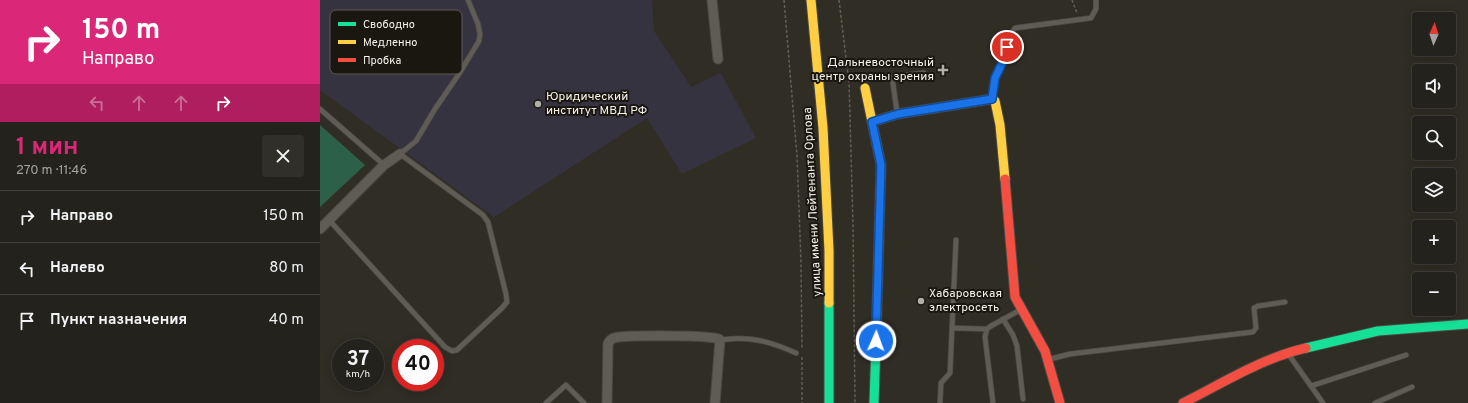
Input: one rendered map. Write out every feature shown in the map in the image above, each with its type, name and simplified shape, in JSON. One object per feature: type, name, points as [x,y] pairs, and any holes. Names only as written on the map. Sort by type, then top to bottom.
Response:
[{"type":"street","points":[[712,0],[718,59]]},
{"type":"street","name":"улица имени Лейтенанта Орлова","points":[[811,0],[823,128],[829,243],[830,403]]},
{"type":"street","points":[[864,88],[881,165],[874,403]]},
{"type":"street","points":[[872,122],[898,114],[992,99],[995,101],[998,109],[1015,297],[1020,310],[1038,335],[1049,359],[1060,403]]},
{"type":"street","points":[[320,229],[384,165],[400,154]]},
{"type":"street","points":[[1183,403],[1259,364],[1296,350],[1378,331],[1468,324]]},
{"type":"street","points":[[607,403],[608,344],[611,339],[614,338],[635,336],[704,337],[717,338],[720,340],[715,403]]},
{"type":"lane","points":[[462,68],[479,41],[480,34],[478,24],[468,0]]},
{"type":"lane","points":[[992,99],[995,78],[1005,57],[1009,37],[1015,28],[1091,18],[1096,9],[1096,0]]},
{"type":"lane","points":[[898,114],[892,76],[924,73]]},
{"type":"lane","points":[[328,220],[445,346],[452,351],[457,350],[463,345],[502,308],[506,302],[506,294],[488,222],[483,215],[400,154],[416,141],[458,74]]},
{"type":"lane","points":[[320,109],[384,165]]},
{"type":"lane","points":[[940,403],[941,383],[950,373],[956,240]]},
{"type":"lane","points":[[1049,359],[1070,354],[1253,332],[1256,328],[1254,308],[1258,306],[1285,302]]},
{"type":"lane","points":[[952,328],[986,330],[1020,310]]},
{"type":"lane","points":[[1003,319],[1013,335],[1017,346],[1023,399]]},
{"type":"lane","points":[[986,330],[985,336],[994,403]]},
{"type":"lane","points":[[720,340],[732,338],[750,339],[773,343],[796,353]]},
{"type":"lane","points":[[1288,353],[1323,403]]},
{"type":"lane","points":[[1311,386],[1406,354]]},
{"type":"lane","points":[[546,403],[566,385],[584,403]]},
{"type":"lane","points":[[1375,403],[1412,387]]},
{"type":"path","points":[[784,0],[798,171],[801,262],[802,403]]},
{"type":"path","points":[[839,0],[849,83],[853,231],[855,403]]},
{"type":"path","points":[[1072,0],[1080,19]]},
{"type":"shaded area","name":"Юридический институт МВД РФ","points":[[320,0],[652,0],[654,31],[691,87],[721,73],[756,138],[682,174],[647,118],[494,217],[320,90]]},
{"type":"green space","points":[[320,125],[365,165],[320,207]]},
{"type":"traffic: fast","points":[[829,303],[829,403]]},
{"type":"traffic: fast","points":[[1306,348],[1378,331],[1468,324]]},
{"type":"traffic: fast","points":[[874,403],[876,343]]},
{"type":"traffic: slow","points":[[811,0],[823,128],[829,251],[829,303]]},
{"type":"traffic: slow","points":[[865,88],[881,165],[876,343]]},
{"type":"traffic: slow","points":[[872,122],[898,114],[992,99],[995,101],[1000,125],[1005,179]]},
{"type":"traffic: jam","points":[[1005,179],[1015,297],[1045,351],[1060,403]]},
{"type":"traffic: jam","points":[[1183,403],[1258,365],[1290,352],[1306,348]]},
{"type":"place","name":"Дальневосточный центр охраны зрения","points":[[943,70]]},
{"type":"place","name":"Юридический институт МВД РФ","points":[[538,104]]},
{"type":"place","name":"Хабаровская электросеть","points":[[921,301]]},
{"type":"route","points":[[876,341],[881,165],[872,122],[898,114],[992,99],[995,78],[1005,57],[1007,47]]}]
